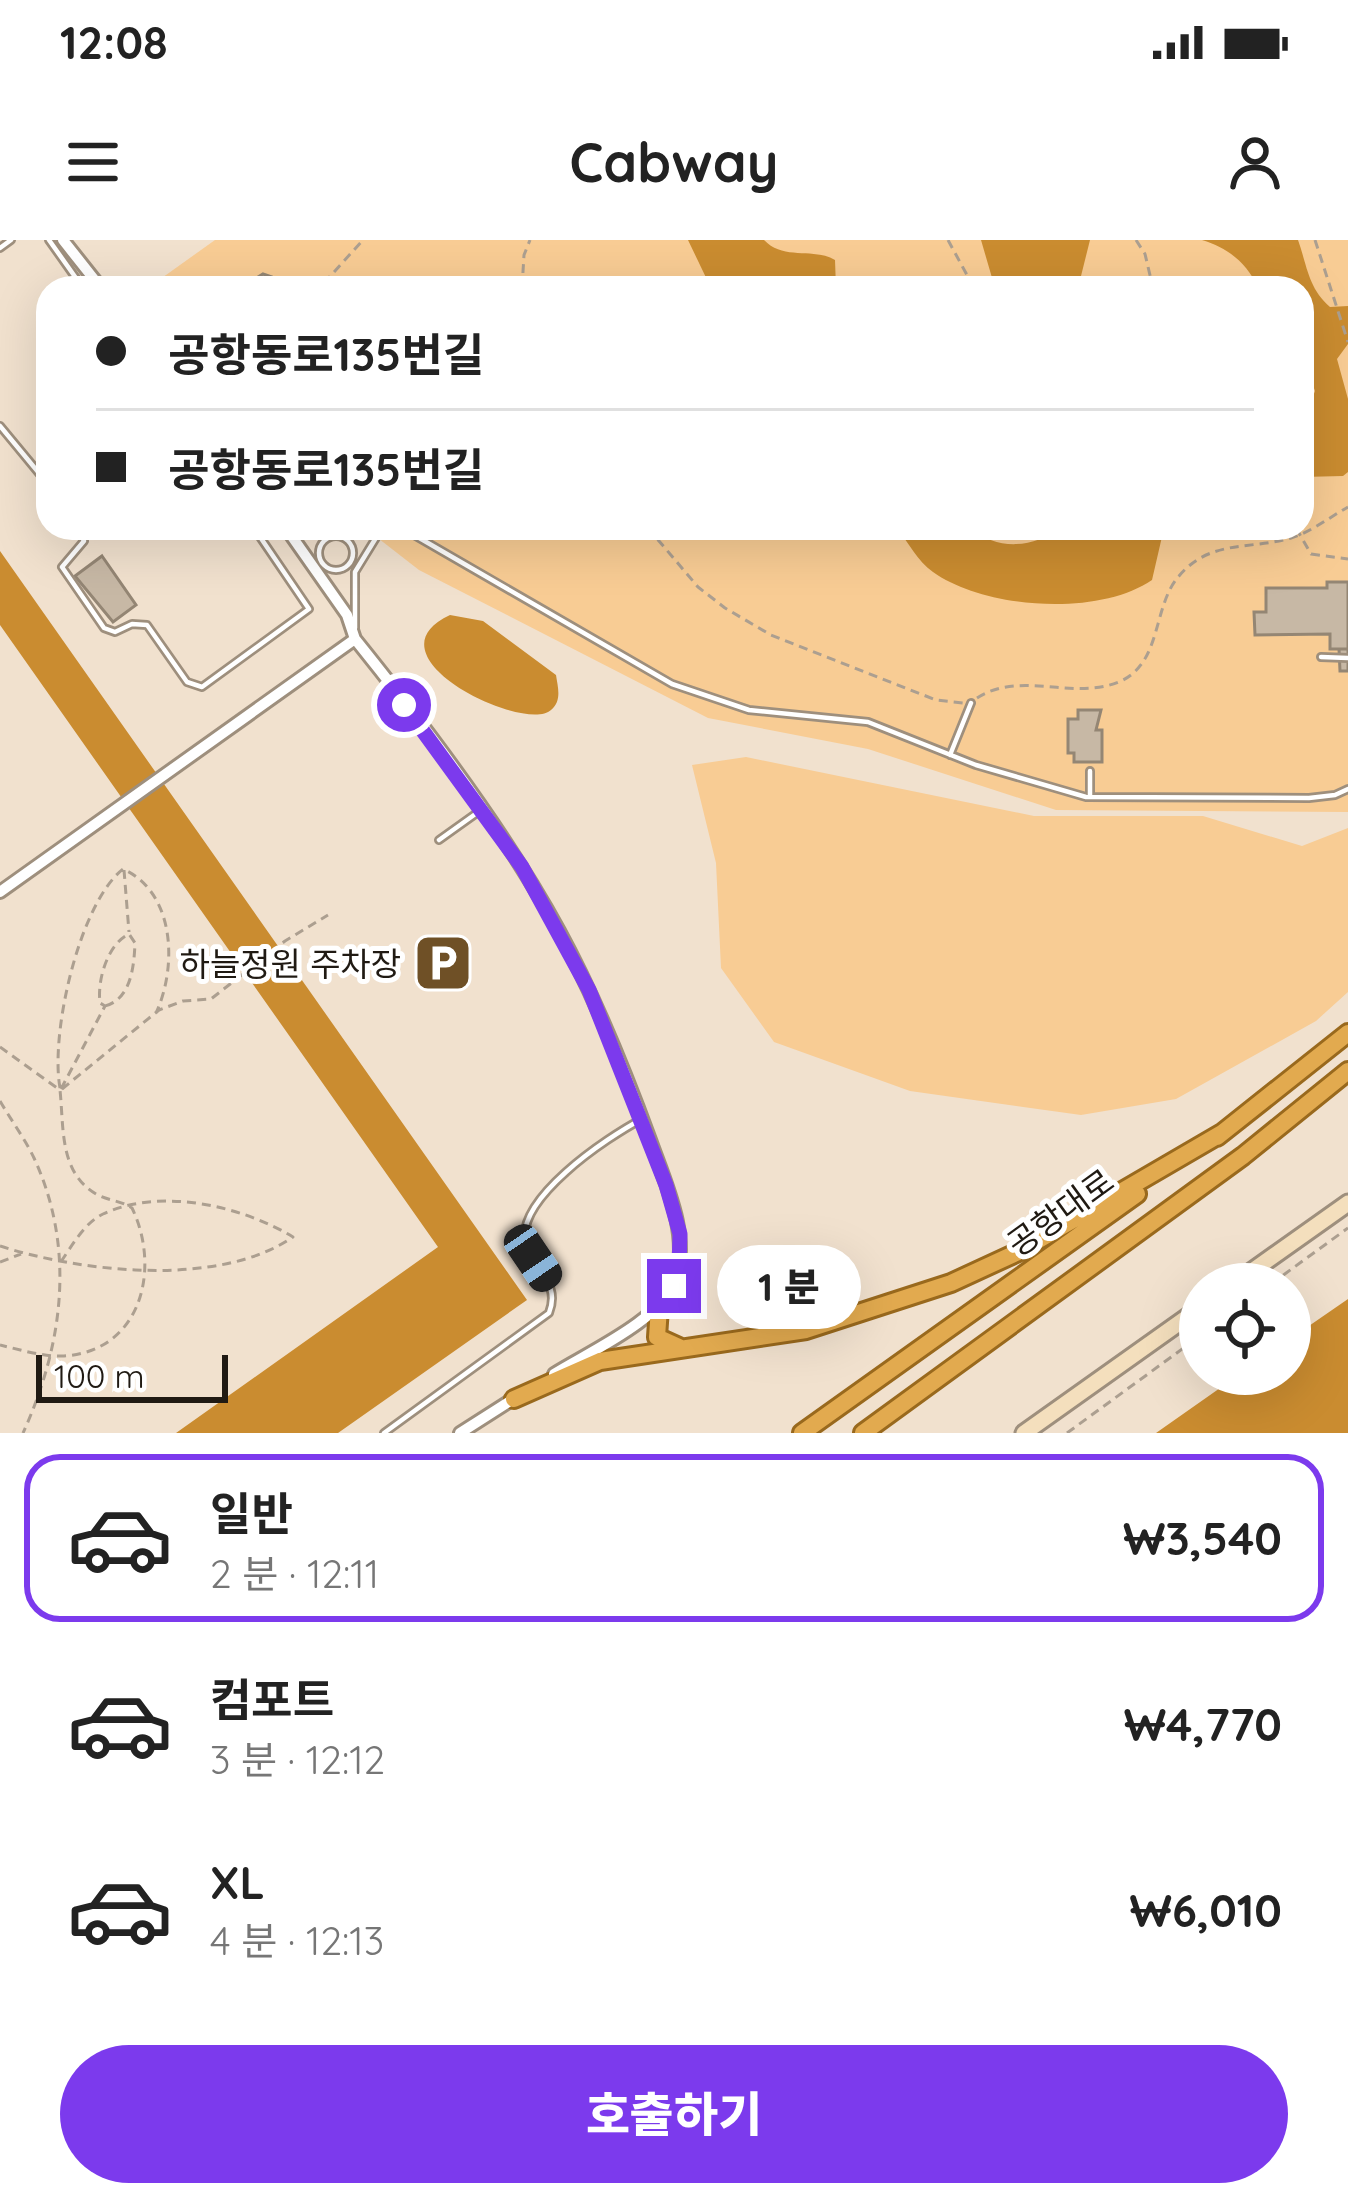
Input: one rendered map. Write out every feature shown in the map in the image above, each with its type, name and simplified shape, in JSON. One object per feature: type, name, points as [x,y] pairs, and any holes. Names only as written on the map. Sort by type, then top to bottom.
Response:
[{"type":"highway","name":"공항대로","points":[[802,1433],[1222,1133],[1348,1033]]},
{"type":"highway","name":"공항대로","points":[[863,1433],[1243,1156],[1348,1071]]},
{"type":"highway","points":[[514,1399],[600,1361],[826,1325],[951,1283],[994,1265],[1222,1133]]},
{"type":"highway","points":[[659,1308],[657,1337],[686,1347]]},
{"type":"main road","points":[[1264,1263],[1348,1203]]},
{"type":"main road","points":[[1024,1433],[1179,1323]]},
{"type":"street","points":[[64,240],[92,276]]},
{"type":"street","points":[[296,540],[319,566],[355,639],[522,867],[560,931],[642,1119],[680,1234],[674,1286],[659,1308],[460,1433]]},
{"type":"street","points":[[0,892],[355,639]]},
{"type":"lane","points":[[0,248],[11,240]]},
{"type":"lane","points":[[49,240],[74,276]]},
{"type":"lane","points":[[0,425],[36,466]]},
{"type":"lane","points":[[83,540],[62,566],[104,628],[115,632],[132,624],[147,625],[187,682],[202,687],[309,609],[262,540]]},
{"type":"lane","points":[[324,540],[319,566],[338,570],[355,562],[372,540]]},
{"type":"lane","points":[[346,540],[355,562],[355,639]]},
{"type":"lane","points":[[423,540],[672,684],[749,710],[868,722],[950,755],[1090,797],[1309,798],[1348,789]]},
{"type":"lane","points":[[1321,657],[1348,658]]},
{"type":"lane","points":[[950,755],[971,703]]},
{"type":"lane","points":[[1090,771],[1090,797]]},
{"type":"lane","points":[[440,840],[481,810]]},
{"type":"lane","points":[[384,1433],[549,1313],[555,1298],[551,1285],[526,1245],[533,1208],[602,1140],[642,1119]]},
{"type":"path","points":[[331,276],[364,240]]},
{"type":"path","points":[[523,276],[530,240]]},
{"type":"path","points":[[947,240],[967,276]]},
{"type":"path","points":[[1136,240],[1151,276]]},
{"type":"path","points":[[1315,240],[1348,342]]},
{"type":"path","points":[[1314,526],[1348,507]]},
{"type":"path","points":[[658,540],[698,587],[771,635],[936,700],[971,703],[990,689],[1006,685],[1089,687],[1124,679],[1138,669],[1152,644],[1166,596],[1193,561],[1223,547],[1264,540]]},
{"type":"path","points":[[1303,540],[1311,554],[1348,559]]},
{"type":"path","points":[[124,869],[129,934],[135,944],[132,972],[122,996],[114,1005],[105,1006],[100,1003],[99,983],[116,943],[129,934]]},
{"type":"path","points":[[124,869],[152,895],[165,924],[171,965],[156,1012]]},
{"type":"path","points":[[0,1345],[51,1355],[85,1352],[115,1338],[138,1307],[146,1244],[132,1208],[81,1184],[63,1138],[60,1090],[60,1037],[85,929],[93,908],[124,869]]},
{"type":"path","points":[[60,1090],[156,1012],[173,1003],[211,999],[328,915]]},
{"type":"path","points":[[60,1090],[105,1006]]},
{"type":"path","points":[[0,1047],[60,1090]]},
{"type":"path","points":[[0,1101],[35,1159],[60,1263],[61,1319],[43,1391],[23,1433]]},
{"type":"path","points":[[0,1246],[60,1263],[199,1270],[274,1251],[293,1237],[248,1214],[220,1207],[190,1202],[132,1208],[103,1214],[83,1230],[60,1263]]},
{"type":"path","points":[[1300,1263],[1348,1228]]},
{"type":"path","points":[[0,1262],[24,1253]]},
{"type":"path","points":[[1067,1433],[1179,1351]]},
{"type":"shaded area","points":[[215,240],[1348,240],[1348,812],[1056,810],[868,749],[708,718],[419,570],[380,540],[1314,540],[1314,276],[165,276]]},
{"type":"shaded area","points":[[688,240],[764,240],[780,250],[835,260],[836,276],[705,276]]},
{"type":"shaded area","points":[[981,240],[1090,240],[1081,276],[992,276]]},
{"type":"shaded area","points":[[1202,240],[1298,240],[1309,276],[1251,276],[1221,248]]},
{"type":"shaded area","points":[[1314,286],[1330,307],[1348,306],[1348,344],[1337,359],[1348,399],[1348,472],[1343,476],[1314,477]]},
{"type":"shaded area","points":[[905,540],[1015,544],[1161,540],[1152,580],[1102,600],[1073,603],[1011,601],[982,594],[927,568]]},
{"type":"shaded area","points":[[0,551],[527,1300],[338,1433],[176,1433],[438,1247],[0,625]]},
{"type":"shaded area","points":[[450,615],[483,621],[556,675],[557,703],[551,710],[536,714],[512,711],[458,687],[436,669],[425,651],[428,632]]},
{"type":"shaded area","points":[[746,757],[1034,816],[1203,816],[1302,846],[1348,828],[1348,992],[1316,1021],[1176,1099],[1081,1115],[910,1091],[774,1042],[721,968],[716,863],[692,765]]},
{"type":"shaded area","points":[[1348,1299],[1348,1433],[1156,1433],[1210,1395],[1311,1395],[1311,1325]]},
{"type":"building","points":[[102,556],[136,605],[113,622],[75,576]]},
{"type":"building","points":[[1327,582],[1348,582],[1348,649],[1330,649],[1330,634],[1255,635],[1254,612],[1266,612],[1266,588],[1327,588]]},
{"type":"building","points":[[1339,649],[1348,649],[1348,671],[1340,671]]},
{"type":"building","points":[[1078,710],[1101,710],[1096,730],[1102,730],[1102,762],[1074,762],[1074,753],[1068,753],[1068,719],[1078,719]]},
{"type":"place","name":"하늘정원 주차장","points":[[443,963]]},
{"type":"route","points":[[404,705],[522,867],[589,990],[666,1185],[680,1234],[674,1286]]}]
